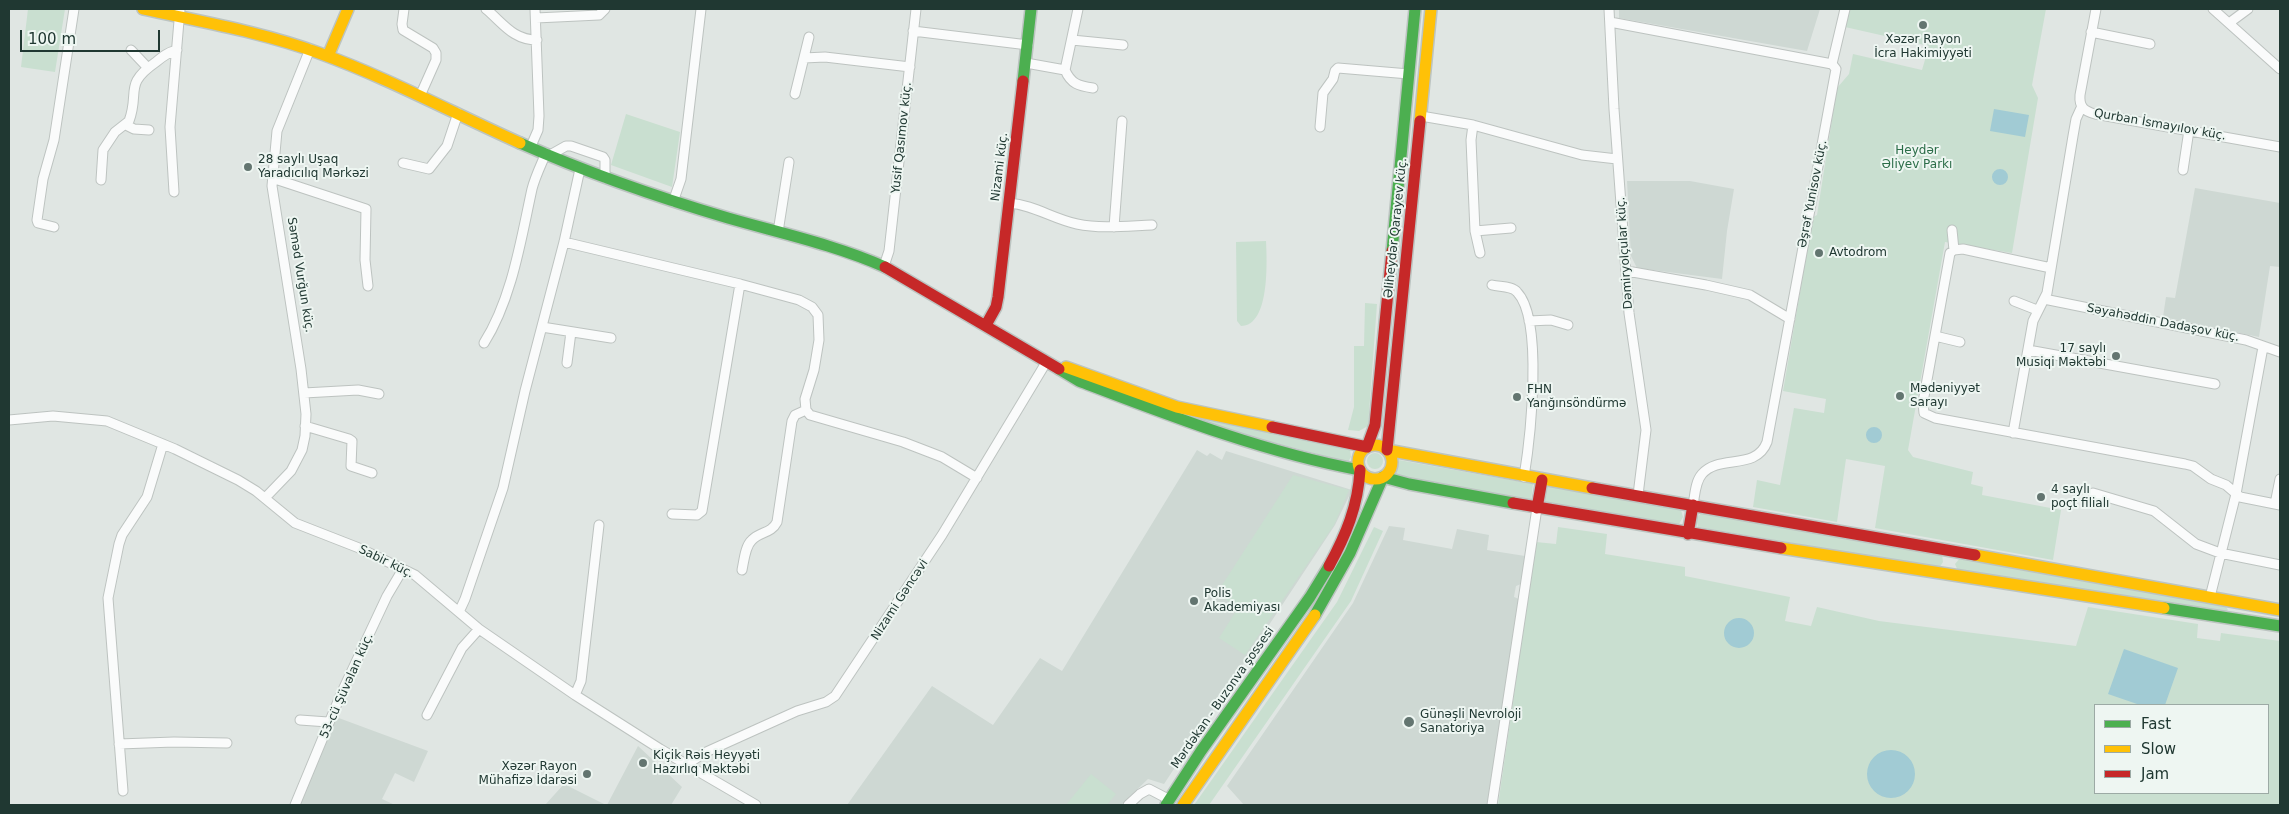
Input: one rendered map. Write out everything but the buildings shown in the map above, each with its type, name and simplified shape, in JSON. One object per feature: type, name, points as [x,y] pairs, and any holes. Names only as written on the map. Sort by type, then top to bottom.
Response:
[{"type":"main road","points":[[143,9],[180,13],[310,49],[420,96],[580,169],[673,202],[778,232],[884,266],[1079,381],[1180,421],[1304,458],[1360,470],[1368,477],[1383,477],[1409,484],[1537,508],[1688,534],[2280,626]]},
{"type":"main road","points":[[328,56],[348,9]]},
{"type":"main road","name":"Nizami küç.","points":[[986,325],[998,303],[1032,9]]},
{"type":"main road","name":"Əliheydər Qarayev küç.","points":[[1367,447],[1374,428],[1415,9]]},
{"type":"main road","name":"Əliheydər Qarayev küç.","points":[[1387,450],[1431,9]]},
{"type":"main road","points":[[1390,274],[1405,275]]},
{"type":"main road","points":[[1047,361],[1177,407],[1367,447]]},
{"type":"main road","points":[[1360,470],[1358,460],[1362,450],[1378,445],[1387,450],[1524,477],[1638,495],[2280,610]]},
{"type":"main road","points":[[1184,803],[1326,596],[1349,556],[1383,477],[1392,464],[1387,450]]},
{"type":"main road","name":"Mərdəkan - Buzonva şossesi","points":[[1168,803],[1304,606],[1333,559],[1356,505],[1360,490],[1360,470]]},
{"type":"main road","points":[[1537,508],[1542,480]]},
{"type":"main road","points":[[1688,534],[1693,505]]},
{"type":"main road","points":[[1948,574],[1951,551]]},
{"type":"main road","points":[[2232,618],[2236,602]]},
{"type":"street","points":[[54,227],[42,226],[37,220],[43,179],[54,140],[74,9]]},
{"type":"street","points":[[404,9],[403,30],[422,41],[436,53],[436,60],[420,96]]},
{"type":"street","points":[[486,9],[514,34],[528,40],[537,40]]},
{"type":"street","points":[[531,146],[538,130],[539,116],[536,13],[599,15],[604,9]]},
{"type":"street","points":[[673,202],[681,179],[701,9]]},
{"type":"street","name":"Yusif Qasımov küç.","points":[[884,266],[889,251],[916,9]]},
{"type":"street","points":[[1078,9],[1065,70],[1070,81],[1074,84],[1093,88]]},
{"type":"street","name":"Dəmiryolçular küç.","points":[[1609,9],[1629,312],[1646,430],[1638,495]]},
{"type":"street","name":"Əşrəf Yunisov küç.","points":[[1693,505],[1697,484],[1702,474],[1718,465],[1755,457],[1764,449],[1836,74],[1836,69],[1832,64],[1845,9]]},
{"type":"street","name":"Qurban İsmayılov küç.","points":[[2096,9],[2080,94],[2081,108],[2095,114],[2280,146]]},
{"type":"street","points":[[2213,9],[2280,69]]},
{"type":"street","points":[[2229,23],[2248,9]]},
{"type":"street","points":[[174,192],[170,127],[180,13]]},
{"type":"street","points":[[1610,22],[1832,64]]},
{"type":"street","points":[[914,31],[1028,45]]},
{"type":"street","points":[[2092,32],[2150,44]]},
{"type":"street","points":[[796,94],[810,37]]},
{"type":"street","points":[[1072,40],[1123,45]]},
{"type":"street","name":"Səməd Vurğun küç.","points":[[265,498],[286,478],[294,466],[303,444],[305,426],[304,393],[272,178],[277,131],[302,74],[310,49]]},
{"type":"street","points":[[131,50],[148,68]]},
{"type":"street","points":[[101,180],[104,150],[115,132],[126,125],[130,118],[135,84],[140,73],[168,53],[177,50]]},
{"type":"street","points":[[804,58],[825,57],[910,67]]},
{"type":"street","points":[[1026,64],[1065,70]]},
{"type":"street","points":[[1320,127],[1322,93],[1333,80],[1335,71],[1338,68],[1409,74]]},
{"type":"street","points":[[2013,433],[2033,321],[2044,299],[2051,268],[2072,136],[2081,108]]},
{"type":"street","points":[[403,163],[429,169],[447,146],[458,113]]},
{"type":"street","points":[[1421,116],[1473,125],[1582,155],[1618,159]]},
{"type":"street","points":[[1114,226],[1122,122]]},
{"type":"street","points":[[126,125],[149,130]]},
{"type":"street","points":[[1473,125],[1471,140],[1475,231],[1480,253]]},
{"type":"street","points":[[2183,170],[2189,130]]},
{"type":"street","points":[[484,343],[498,316],[526,224],[532,190],[548,154],[566,146],[571,146],[603,157],[605,160],[605,178]]},
{"type":"street","points":[[778,232],[789,162]]},
{"type":"street","points":[[458,612],[465,599],[504,488],[525,390],[564,242],[580,169]]},
{"type":"street","points":[[272,178],[366,209],[365,260],[368,286]]},
{"type":"street","points":[[1009,203],[1029,206],[1078,224],[1114,226],[1152,225]]},
{"type":"street","points":[[1475,231],[1511,228]]},
{"type":"street","points":[[1952,230],[1954,250],[1948,258],[1923,402],[1924,412],[1935,418],[2193,466],[2211,479],[2226,485],[2246,500],[2278,504],[2280,479]]},
{"type":"street","points":[[564,242],[740,284],[798,300],[815,310],[819,321],[818,352],[805,399],[806,410],[810,415],[818,419],[885,436],[932,453],[977,478]]},
{"type":"street","points":[[1954,250],[1970,250],[2051,268]]},
{"type":"street","points":[[1626,271],[1714,286],[1750,295],[1790,319]]},
{"type":"street","points":[[672,514],[697,515],[702,511],[740,284]]},
{"type":"street","points":[[1492,285],[1513,289],[1518,292],[1529,321],[1533,370],[1533,415],[1524,477]]},
{"type":"street","name":"Səyahəddin Dadaşov küç.","points":[[2044,299],[2246,340],[2280,352]]},
{"type":"street","points":[[2014,301],[2037,310]]},
{"type":"street","points":[[1529,321],[1551,320],[1568,325]]},
{"type":"street","points":[[542,327],[611,338]]},
{"type":"street","points":[[566,363],[571,332]]},
{"type":"street","points":[[1935,336],[1960,342]]},
{"type":"street","points":[[2210,597],[2236,494],[2263,346]]},
{"type":"street","points":[[2028,350],[2215,384]]},
{"type":"street","name":"Nizami Gəncəvi","points":[[686,765],[704,753],[797,711],[826,702],[835,696],[914,579],[1047,361]]},
{"type":"street","points":[[304,393],[358,390],[379,394]]},
{"type":"street","points":[[742,570],[749,544],[756,536],[770,532],[777,522],[792,421],[795,415],[806,410]]},
{"type":"street","name":"Sabir küç.","points":[[9,420],[53,416],[93,419],[117,425],[163,444],[238,480],[265,498],[284,516],[295,523],[350,545],[423,580],[479,630],[575,695],[752,804]]},
{"type":"street","points":[[305,426],[352,441],[351,466],[372,473]]},
{"type":"street","points":[[123,791],[109,620],[109,593],[122,534],[146,497],[163,444]]},
{"type":"street","points":[[2093,493],[2154,511],[2192,542],[2220,553],[2280,566]]},
{"type":"street","points":[[1492,805],[1537,508]]},
{"type":"street","points":[[575,695],[581,680],[599,525]]},
{"type":"street","name":"53-cü Şüvəlan küç.","points":[[296,805],[318,755],[328,722],[388,596],[403,569]]},
{"type":"street","points":[[427,715],[462,648],[479,630]]},
{"type":"street","points":[[300,720],[328,722]]},
{"type":"street","points":[[119,744],[227,743]]},
{"type":"street","points":[[1128,805],[1145,790],[1149,789],[1168,803]]},
{"type":"shaded area","points":[[1619,9],[1820,9],[1807,51],[1619,18]]},
{"type":"shaded area","points":[[1627,181],[1690,181],[1734,189],[1722,279],[1637,268],[1631,256]]},
{"type":"shaded area","points":[[2195,188],[2280,203],[2280,267],[2270,266],[2259,337],[2163,317],[2166,297],[2175,298]]},
{"type":"shaded area","name":"Polis Akademiyası","points":[[1197,450],[1207,456],[1210,453],[1222,460],[1226,451],[1352,490],[1335,525],[1164,784],[1148,779],[1121,805],[847,805],[932,686],[993,725],[1040,658],[1062,671]]},
{"type":"shaded area","points":[[1389,526],[1405,528],[1403,540],[1452,549],[1457,529],[1489,535],[1487,550],[1525,556],[1521,584],[1516,586],[1514,597],[1519,599],[1487,805],[1244,805],[1227,786],[1353,603]]},
{"type":"shaded area","points":[[336,717],[428,751],[414,782],[395,773],[382,799],[395,805],[300,805]]},
{"type":"shaded area","name":"Kiçik Rəis Heyyəti Hazırlıq Məktəbi","points":[[638,746],[682,787],[671,805],[607,805]]},
{"type":"shaded area","points":[[564,784],[606,805],[545,805]]},
{"type":"green space","points":[[28,9],[65,9],[55,72],[21,67]]},
{"type":"green space","name":"Heydər Əliyev Parkı","points":[[1850,9],[2046,9],[2032,85],[2038,98],[2012,253],[1945,242],[1908,450],[1913,457],[1973,472],[1971,484],[1983,487],[1982,495],[2061,510],[2053,560],[1875,528],[1885,466],[1846,459],[1837,522],[1753,507],[1757,480],[1780,485],[1794,408],[1824,413],[1826,399],[1783,391],[1813,217],[1817,215],[1837,88],[1849,74],[1853,54],[1922,70],[1929,46],[1845,27]]},
{"type":"green space","points":[[626,114],[680,132],[672,187],[611,165]]},
{"type":"green space","points":[[1266,241],[1267,263],[1262,304],[1257,316],[1250,323],[1241,326],[1237,321],[1236,242]]},
{"type":"green space","points":[[1365,303],[1377,304],[1368,426],[1359,431],[1348,430],[1354,407],[1354,346],[1364,346]]},
{"type":"green space","points":[[1191,416],[1350,450],[1351,457],[1348,462],[1191,421]]},
{"type":"green space","points":[[1375,453],[1383,461],[1375,469],[1367,461]]},
{"type":"green space","points":[[1399,460],[1533,484],[1531,501],[1396,476],[1396,467]]},
{"type":"green space","points":[[1293,475],[1349,490],[1334,525],[1245,655],[1219,638],[1238,608],[1217,593]]},
{"type":"green space","points":[[1548,486],[1681,510],[1683,517],[1679,524],[1545,503]]},
{"type":"green space","points":[[1701,513],[1942,554],[1943,562],[1939,568],[1698,527],[1696,519]]},
{"type":"green space","points":[[1374,527],[1383,531],[1351,601],[1209,805],[1194,805],[1337,602]]},
{"type":"green space","points":[[1558,527],[1607,534],[1605,554],[1685,567],[1685,576],[1790,597],[1785,621],[1811,626],[1817,607],[1879,621],[2076,646],[2088,607],[2198,624],[2197,638],[2220,641],[2221,633],[2280,641],[2280,805],[1498,805],[1536,542],[1556,544]]},
{"type":"green space","points":[[1960,558],[2225,605],[2228,610],[2224,613],[1958,571],[1955,564]]},
{"type":"green space","points":[[1091,774],[1116,794],[1107,805],[1066,805]]},
{"type":"water","points":[[1994,109],[2029,115],[2025,137],[1990,131]]},
{"type":"water","points":[[2000,169],[2008,177],[2000,185],[1992,177]]},
{"type":"water","points":[[1871,427],[1877,427],[1882,432],[1880,441],[1871,443],[1866,438],[1866,432]]},
{"type":"water","points":[[1739,618],[1750,622],[1754,633],[1750,644],[1739,648],[1728,644],[1724,633],[1728,622]]},
{"type":"water","points":[[2124,649],[2178,668],[2165,704],[2137,704],[2108,694]]},
{"type":"water","points":[[1886,750],[1896,750],[1905,754],[1911,760],[1914,765],[1914,783],[1905,794],[1896,798],[1886,798],[1877,794],[1871,788],[1867,779],[1867,769],[1871,760],[1877,754]]},
{"type":"traffic: fast","points":[[1023,81],[1031,9]]},
{"type":"traffic: fast","points":[[1392,251],[1415,9]]},
{"type":"traffic: fast","points":[[520,143],[649,193],[728,218],[828,246],[885,267]]},
{"type":"traffic: fast","points":[[1059,369],[1079,381],[1218,432],[1288,453],[1360,470]]},
{"type":"traffic: fast","points":[[1315,615],[1350,553],[1383,477],[1409,484],[1513,503]]},
{"type":"traffic: fast","points":[[1166,805],[1201,751],[1310,597],[1329,566]]},
{"type":"traffic: fast","points":[[2164,608],[2280,626]]},
{"type":"traffic: slow","points":[[143,9],[254,33],[319,53],[395,85],[520,143]]},
{"type":"traffic: slow","points":[[328,56],[348,9]]},
{"type":"traffic: slow","points":[[1420,121],[1431,9]]},
{"type":"traffic: slow","points":[[1066,367],[1177,407],[1272,427]]},
{"type":"traffic: slow","points":[[1375,445],[1387,450],[1392,462],[1387,474],[1375,479],[1363,474],[1358,462],[1363,450],[1375,445]]},
{"type":"traffic: slow","points":[[1387,450],[1592,488]]},
{"type":"traffic: slow","points":[[1781,548],[2164,608]]},
{"type":"traffic: slow","points":[[1975,555],[2280,610]]},
{"type":"traffic: slow","points":[[1183,805],[1315,615]]},
{"type":"traffic: jam","points":[[986,325],[996,307],[998,297],[1023,81]]},
{"type":"traffic: jam","points":[[1387,450],[1420,121]]},
{"type":"traffic: jam","points":[[1272,427],[1367,447],[1375,425],[1392,251]]},
{"type":"traffic: jam","points":[[885,267],[1059,369]]},
{"type":"traffic: jam","points":[[1329,566],[1341,543],[1354,508],[1360,470]]},
{"type":"traffic: jam","points":[[1537,508],[1542,480]]},
{"type":"traffic: jam","points":[[1592,488],[1975,555]]},
{"type":"traffic: jam","points":[[1513,503],[1781,548]]},
{"type":"traffic: jam","points":[[1688,534],[1693,505]]},
{"type":"place","name":"Xəzər Rayon İcra Hakimiyyəti","points":[[1923,25]]},
{"type":"place","name":"28 saylı Uşaq Yaradıcılıq Mərkəzi","points":[[248,167]]},
{"type":"place","name":"Avtodrom","points":[[1819,253]]},
{"type":"place","name":"17 saylı Musiqi Məktəbi","points":[[2116,356]]},
{"type":"place","name":"Mədəniyyət Sarayı","points":[[1900,396]]},
{"type":"place","name":"FHN Yanğınsöndürmə","points":[[1517,397]]},
{"type":"place","name":"4 saylı poçt filialı","points":[[2041,497]]},
{"type":"place","name":"Polis Akademiyası","points":[[1194,601]]},
{"type":"place","name":"Günəşli Nevroloji Sanatoriya","points":[[1409,722]]},
{"type":"place","name":"Kiçik Rəis Heyyəti Hazırlıq Məktəbi","points":[[643,763]]},
{"type":"place","name":"Xəzər Rayon Mühafizə İdarəsi","points":[[587,774]]}]
